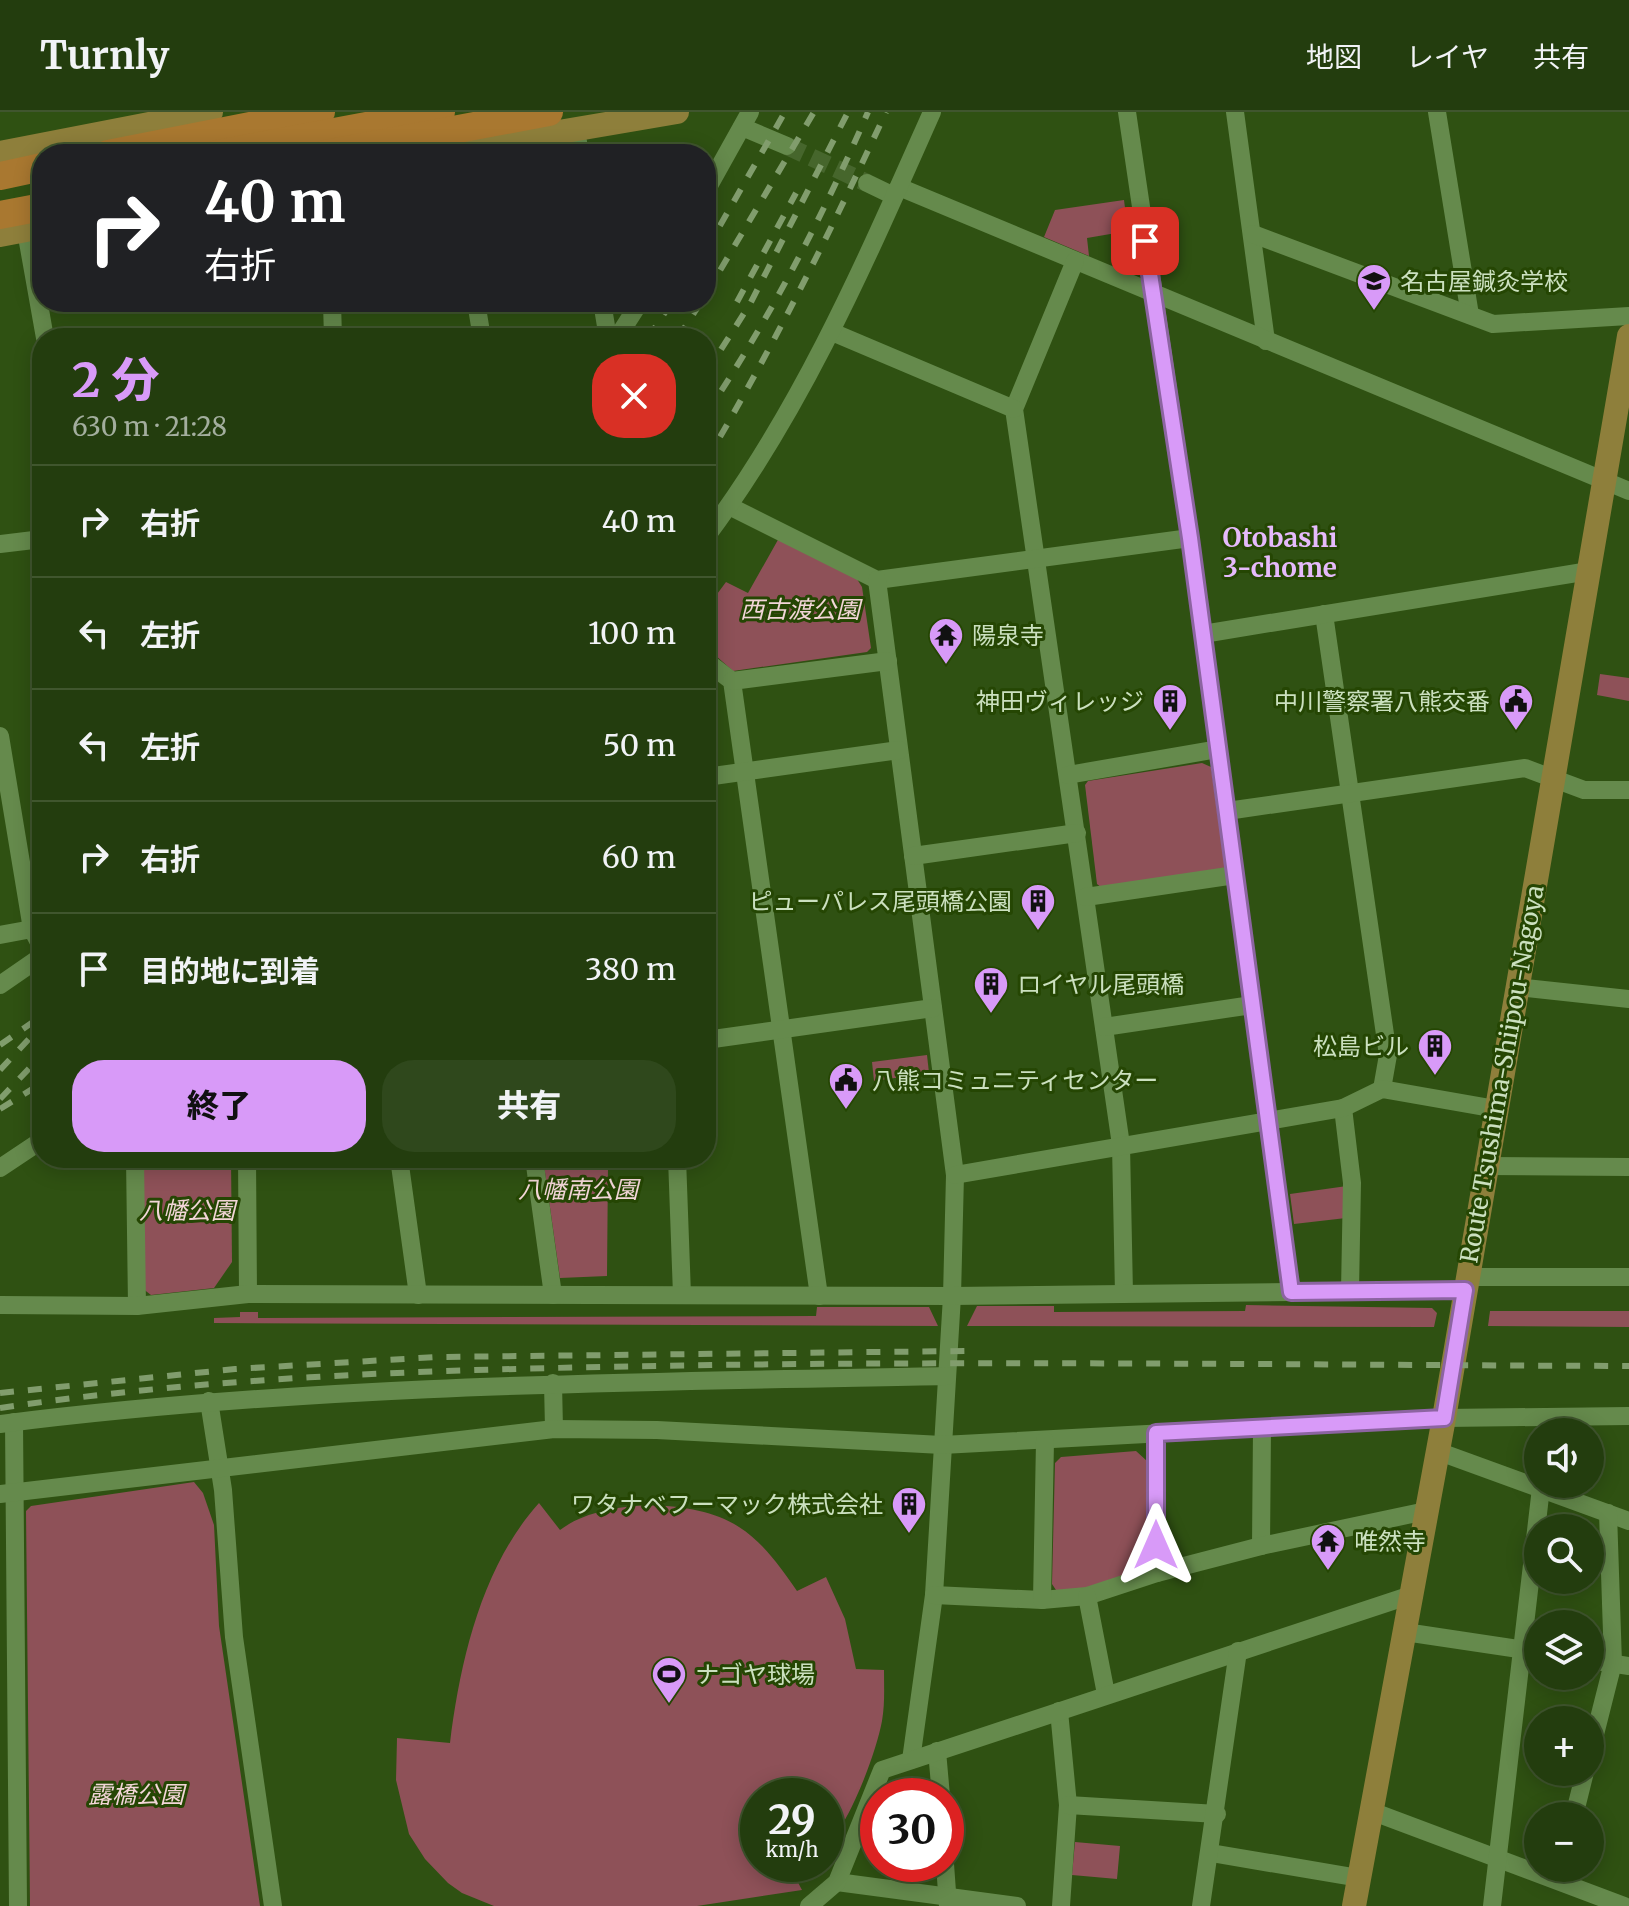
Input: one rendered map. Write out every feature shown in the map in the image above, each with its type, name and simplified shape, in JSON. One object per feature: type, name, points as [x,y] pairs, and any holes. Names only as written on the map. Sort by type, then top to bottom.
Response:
[{"type":"highway","points":[[159,144],[322,112]]},
{"type":"highway","points":[[270,144],[441,112]]},
{"type":"highway","points":[[378,144],[549,112]]},
{"type":"highway","points":[[0,215],[22,191]]},
{"type":"main road","points":[[46,144],[211,112]]},
{"type":"main road","points":[[553,144],[578,142],[677,112]]},
{"type":"main road","points":[[0,153],[32,147]]},
{"type":"main road","points":[[0,235],[32,229]]},
{"type":"main road","name":"Route Tsushima-Shiipou-Nagoya","points":[[1354,1906],[1444,1418],[1629,336]]},
{"type":"street","points":[[322,112],[324,144]]},
{"type":"street","points":[[716,524],[832,332],[932,112]]},
{"type":"street","points":[[1127,112],[1190,538],[1291,1292]]},
{"type":"street","points":[[1235,112],[1266,341]]},
{"type":"street","points":[[1437,112],[1470,315]]},
{"type":"street","points":[[716,173],[746,119],[787,146]]},
{"type":"street","points":[[867,183],[1075,261],[1629,491]]},
{"type":"street","points":[[1253,234],[1493,324],[1629,316]]},
{"type":"street","points":[[1075,261],[1014,409],[1121,1145],[1124,1294]]},
{"type":"street","points":[[832,332],[1014,409]]},
{"type":"street","points":[[729,506],[877,580],[1190,538]]},
{"type":"street","points":[[0,544],[32,540]]},
{"type":"street","points":[[1203,634],[1589,571]]},
{"type":"street","points":[[877,580],[955,1175],[952,1296],[934,1595],[911,1760]]},
{"type":"street","points":[[1324,614],[1388,1055],[1382,1089]]},
{"type":"street","points":[[732,681],[888,661]]},
{"type":"street","points":[[716,669],[732,681],[819,1296]]},
{"type":"street","points":[[0,736],[32,929],[0,935]]},
{"type":"street","points":[[1068,775],[1218,749]]},
{"type":"street","points":[[716,775],[899,750]]},
{"type":"street","points":[[1227,811],[1525,768],[1584,790],[1629,790]]},
{"type":"street","points":[[913,856],[1077,833]]},
{"type":"street","points":[[1086,897],[1235,875]]},
{"type":"street","points":[[0,985],[32,963]]},
{"type":"street","points":[[1517,987],[1629,999]]},
{"type":"street","points":[[1104,1027],[1252,1005]]},
{"type":"street","points":[[716,1039],[933,1008]]},
{"type":"street","points":[[955,1175],[1343,1108],[1382,1089],[1496,1109]]},
{"type":"street","points":[[1343,1108],[1352,1183],[1350,1291]]},
{"type":"street","points":[[0,1168],[32,1147]]},
{"type":"street","points":[[1486,1166],[1629,1167]]},
{"type":"street","points":[[135,1168],[137,1306]]},
{"type":"street","points":[[247,1168],[248,1294]]},
{"type":"street","points":[[400,1168],[418,1295]]},
{"type":"street","points":[[535,1168],[553,1295]]},
{"type":"street","points":[[677,1168],[682,1295]]},
{"type":"street","points":[[0,1305],[137,1306],[248,1294],[952,1296],[1350,1291],[1629,1277]]},
{"type":"street","points":[[18,1906],[7,1423],[209,1401],[553,1383],[947,1376]]},
{"type":"street","points":[[553,1383],[554,1429]]},
{"type":"street","points":[[209,1401],[223,1490],[234,1637],[273,1906]]},
{"type":"street","points":[[7,1492],[554,1429],[642,1430],[942,1445],[1444,1418],[1629,1416]]},
{"type":"street","points":[[1261,1546],[1262,1428]]},
{"type":"street","points":[[1156,1433],[1157,1573]]},
{"type":"street","points":[[1042,1600],[1045,1441]]},
{"type":"street","points":[[1437,1451],[1524,1482]]},
{"type":"street","points":[[1533,1610],[1540,1498]]},
{"type":"street","points":[[1568,1498],[1629,1521]]},
{"type":"street","points":[[934,1595],[1042,1600],[1087,1596],[1157,1573],[1261,1546],[1426,1511]]},
{"type":"street","points":[[1604,1714],[1621,1665],[1608,1513]]},
{"type":"street","points":[[844,1865],[882,1770],[1411,1595]]},
{"type":"street","points":[[1087,1596],[1106,1694]]},
{"type":"street","points":[[1405,1632],[1524,1650]]},
{"type":"street","points":[[1201,1906],[1217,1814],[1238,1651]]},
{"type":"street","points":[[1492,1906],[1524,1690]]},
{"type":"street","points":[[1059,1711],[1068,1805],[1061,1906]]},
{"type":"street","points":[[937,1751],[939,1778]]},
{"type":"street","points":[[1068,1805],[1217,1814]]},
{"type":"street","points":[[1371,1811],[1499,1861],[1524,1867]]},
{"type":"street","points":[[1211,1853],[1359,1878]]},
{"type":"street","points":[[809,1906],[837,1882],[883,1898],[1017,1906]]},
{"type":"street","points":[[946,1882],[948,1902]]},
{"type":"street","points":[[1565,1882],[1578,1898],[1624,1906]]},
{"type":"green space","points":[[1124,200],[1128,231],[1087,238],[1089,256],[1044,237],[1055,210]]},
{"type":"green space","name":"西古渡公園","points":[[779,538],[857,579],[862,587],[871,648],[867,652],[733,671],[716,656],[716,596],[726,582],[748,593]]},
{"type":"green space","points":[[1600,674],[1629,678],[1629,701],[1597,695]]},
{"type":"green space","points":[[1202,763],[1211,767],[1225,868],[1102,888],[1097,884],[1085,785],[1088,781]]},
{"type":"green space","points":[[927,1055],[929,1073],[874,1081],[872,1062]]},
{"type":"green space","name":"八幡公園","points":[[142,1168],[231,1168],[232,1262],[214,1288],[151,1295],[142,1288]]},
{"type":"green space","name":"八幡南公園","points":[[544,1168],[608,1168],[607,1276],[560,1278]]},
{"type":"green space","points":[[1347,1186],[1346,1218],[1294,1224],[1290,1194]]},
{"type":"green space","points":[[1246,1305],[1432,1308],[1437,1313],[1434,1327],[967,1326],[977,1306],[1054,1306],[1054,1312],[1245,1311]]},
{"type":"green space","points":[[817,1307],[929,1307],[938,1326],[214,1323],[214,1318],[240,1317],[240,1312],[258,1312],[258,1318],[816,1316]]},
{"type":"green space","points":[[1490,1311],[1629,1311],[1629,1327],[1488,1326]]},
{"type":"green space","points":[[1136,1451],[1147,1461],[1147,1562],[1140,1570],[1119,1582],[1058,1593],[1052,1584],[1055,1463],[1061,1457]]},
{"type":"green space","name":"露橋公園","points":[[194,1482],[203,1493],[214,1525],[219,1626],[260,1906],[30,1906],[26,1511],[31,1506]]},
{"type":"green space","name":"ナゴヤ球場","points":[[539,1503],[560,1530],[578,1519],[623,1507],[674,1507],[720,1517],[748,1533],[771,1556],[797,1591],[826,1577],[845,1619],[856,1669],[884,1670],[882,1721],[868,1769],[864,1778],[860,1778],[860,1788],[844,1822],[844,1778],[740,1778],[740,1882],[798,1882],[802,1890],[697,1906],[494,1906],[462,1893],[425,1859],[409,1834],[396,1780],[397,1738],[450,1743],[460,1680],[477,1616],[488,1585],[519,1528]]},
{"type":"green space","points":[[1075,1842],[1120,1846],[1117,1879],[1072,1875]]},
{"type":"tunnel","points":[[787,146],[867,183]]},
{"type":"railway","points":[[716,233],[785,112]]},
{"type":"railway","points":[[716,277],[814,112]]},
{"type":"railway","points":[[716,357],[750,304],[848,112]]},
{"type":"railway","points":[[716,398],[794,267],[868,112]]},
{"type":"railway","points":[[716,443],[800,289],[886,112]]},
{"type":"railway","points":[[737,302],[796,193]]},
{"type":"railway","points":[[655,328],[665,312]]},
{"type":"railway","points":[[684,328],[695,312]]},
{"type":"railway","points":[[0,1045],[32,1023]]},
{"type":"railway","points":[[0,1070],[32,1036]]},
{"type":"railway","points":[[0,1099],[32,1065]]},
{"type":"railway","points":[[0,1109],[32,1089]]},
{"type":"railway","points":[[0,1393],[235,1369],[437,1357],[965,1351]]},
{"type":"railway","points":[[0,1408],[89,1396],[266,1380],[533,1368],[940,1363],[1629,1366]]},
{"type":"place","name":"名古屋鍼灸学校","points":[[1374,312]]},
{"type":"place","name":"陽泉寺","points":[[946,666]]},
{"type":"place","name":"神田ヴィレッジ","points":[[1170,732]]},
{"type":"place","name":"中川警察署八熊交番","points":[[1516,732]]},
{"type":"place","name":"ピューパレス尾頭橋公園","points":[[1038,932]]},
{"type":"place","name":"ロイヤル尾頭橋","points":[[991,1015]]},
{"type":"place","name":"松島ビル","points":[[1435,1077]]},
{"type":"place","name":"八熊コミュニティセンター","points":[[846,1111]]},
{"type":"place","name":"ワタナベフーマック株式会社","points":[[909,1535]]},
{"type":"place","name":"唯然寺","points":[[1328,1572]]},
{"type":"place","name":"ナゴヤ球場","points":[[669,1705]]},
{"type":"district","name":"Otobashi 3-chome","points":[[1280,552]]},
{"type":"route","points":[[1145,241],[1190,538],[1291,1292],[1465,1290],[1444,1418],[1156,1433],[1156,1545]]}]
